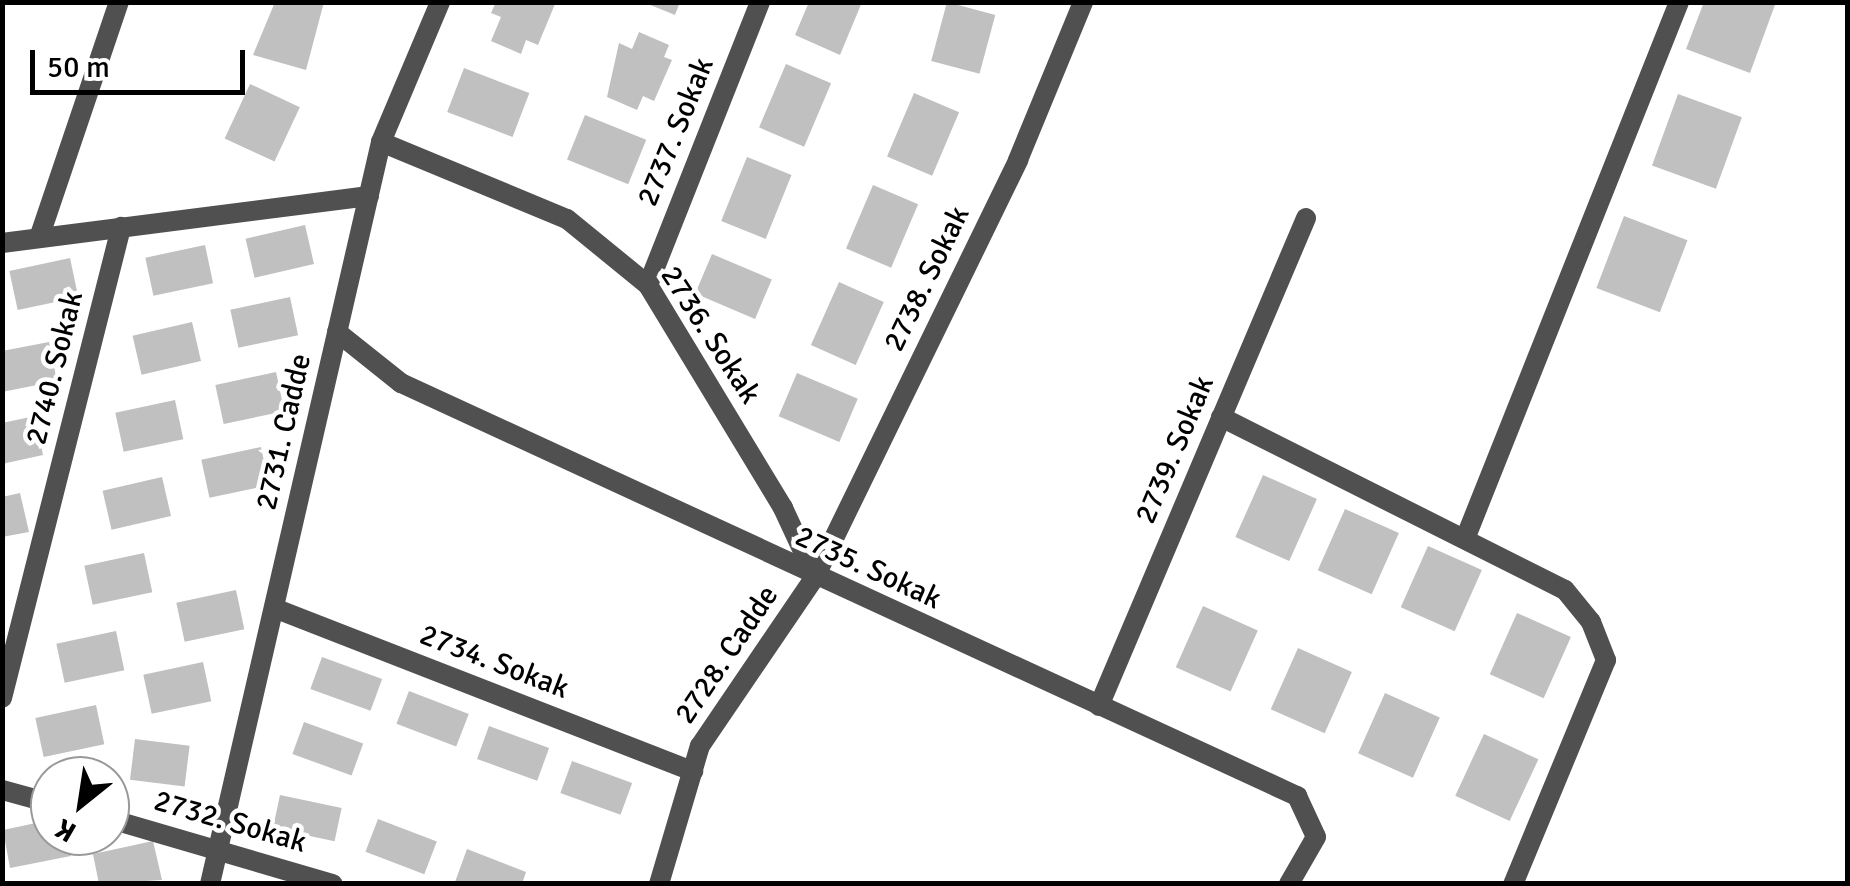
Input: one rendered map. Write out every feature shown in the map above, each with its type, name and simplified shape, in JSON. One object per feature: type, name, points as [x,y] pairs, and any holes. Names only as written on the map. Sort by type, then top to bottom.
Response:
[{"type":"street","points":[[39,238],[119,2]]},
{"type":"street","name":"2731. Cadde","points":[[210,884],[381,142],[440,2]]},
{"type":"street","name":"2737. Sokak","points":[[648,284],[760,2]]},
{"type":"street","name":"2738. Sokak","points":[[815,577],[1018,160],[1083,2]]},
{"type":"street","points":[[1464,540],[1679,2]]},
{"type":"street","name":"2736. Sokak","points":[[381,142],[567,220],[648,284],[783,508],[815,577]]},
{"type":"street","points":[[2,242],[368,196]]},
{"type":"street","name":"2739. Sokak","points":[[1099,706],[1306,218]]},
{"type":"street","name":"2740. Sokak","points":[[2,698],[121,227]]},
{"type":"street","name":"2735. Sokak","points":[[337,332],[401,382],[815,577],[1297,796],[1316,836],[1289,884]]},
{"type":"street","points":[[1221,417],[1565,590],[1606,660],[1513,884]]},
{"type":"street","name":"2728. Cadde","points":[[658,884],[700,746],[815,577]]},
{"type":"street","name":"2734. Sokak","points":[[274,608],[692,771]]},
{"type":"street","points":[[2,790],[30,798]]},
{"type":"street","name":"2732. Sokak","points":[[130,824],[333,884]]},
{"type":"building","points":[[275,2],[324,2],[306,70],[253,55]]},
{"type":"building","points":[[496,2],[555,4],[538,45],[526,40],[521,54],[491,41],[501,17],[491,13]]},
{"type":"building","points":[[643,2],[680,2],[675,15]]},
{"type":"building","points":[[809,2],[862,2],[840,55],[795,35]]},
{"type":"building","points":[[947,2],[995,15],[980,74],[931,61]]},
{"type":"building","points":[[1704,2],[1776,2],[1750,73],[1686,49]]},
{"type":"building","points":[[639,32],[669,45],[664,57],[672,60],[654,101],[643,96],[637,110],[607,97],[619,43],[632,49]]},
{"type":"building","points":[[786,64],[831,83],[804,147],[759,128]]},
{"type":"building","points":[[464,68],[529,93],[513,137],[447,112]]},
{"type":"building","points":[[250,84],[300,107],[274,162],[225,138]]},
{"type":"building","points":[[914,93],[959,112],[932,176],[887,157]]},
{"type":"building","points":[[1678,94],[1742,117],[1716,189],[1652,165]]},
{"type":"building","points":[[585,115],[646,140],[628,184],[567,160]]},
{"type":"building","points":[[747,157],[792,175],[766,239],[721,221]]},
{"type":"building","points":[[873,185],[918,204],[891,268],[846,249]]},
{"type":"building","points":[[1624,216],[1687,240],[1660,312],[1596,288]]},
{"type":"building","points":[[305,225],[314,264],[255,278],[246,239]]},
{"type":"building","points":[[205,245],[213,283],[153,296],[145,258]]},
{"type":"building","points":[[712,254],[772,279],[755,319],[695,294]]},
{"type":"building","points":[[70,258],[78,297],[18,310],[9,271]]},
{"type":"building","points":[[839,282],[884,302],[856,365],[811,345]]},
{"type":"building","points":[[290,297],[298,335],[238,348],[230,310]]},
{"type":"building","points":[[192,322],[201,361],[142,375],[133,336]]},
{"type":"building","points":[[49,342],[57,381],[2,392],[2,351]]},
{"type":"building","points":[[276,372],[284,411],[224,424],[215,385]]},
{"type":"building","points":[[797,373],[858,399],[839,442],[779,416]]},
{"type":"building","points":[[175,400],[183,439],[124,452],[115,413]]},
{"type":"building","points":[[35,416],[43,455],[2,464],[2,423]]},
{"type":"building","points":[[261,447],[269,485],[209,498],[201,460]]},
{"type":"building","points":[[1263,475],[1317,499],[1289,561],[1235,537]]},
{"type":"building","points":[[162,477],[171,516],[112,530],[103,491]]},
{"type":"building","points":[[20,493],[29,532],[2,537],[2,497]]},
{"type":"building","points":[[1345,509],[1399,533],[1372,594],[1318,570]]},
{"type":"building","points":[[1428,546],[1482,570],[1455,631],[1401,607]]},
{"type":"building","points":[[144,553],[152,592],[93,605],[84,566]]},
{"type":"building","points":[[236,590],[244,629],[185,642],[176,603]]},
{"type":"building","points":[[1203,606],[1258,630],[1231,692],[1176,667]]},
{"type":"building","points":[[1517,613],[1571,637],[1544,698],[1490,674]]},
{"type":"building","points":[[116,631],[124,670],[65,683],[56,644]]},
{"type":"building","points":[[1298,648],[1352,672],[1325,733],[1271,709]]},
{"type":"building","points":[[322,657],[382,679],[371,711],[310,689]]},
{"type":"building","points":[[203,662],[211,701],[152,714],[143,675]]},
{"type":"building","points":[[409,691],[469,714],[456,747],[396,724]]},
{"type":"building","points":[[1385,693],[1440,717],[1413,778],[1358,753]]},
{"type":"building","points":[[96,705],[104,744],[43,756],[35,718]]},
{"type":"building","points":[[304,722],[363,744],[352,775],[292,754]]},
{"type":"building","points":[[489,726],[549,748],[537,781],[477,759]]},
{"type":"building","points":[[1484,734],[1538,759],[1510,821],[1455,796]]},
{"type":"building","points":[[135,739],[190,746],[185,786],[130,780]]},
{"type":"building","points":[[572,761],[632,783],[621,815],[560,793]]},
{"type":"building","points":[[280,795],[342,808],[335,841],[273,828]]},
{"type":"building","points":[[378,819],[437,842],[424,874],[365,852]]},
{"type":"building","points":[[30,824],[30,856],[71,856],[10,868],[3,830]]},
{"type":"building","points":[[153,841],[162,880],[99,884],[93,856],[130,856],[130,846]]},
{"type":"building","points":[[467,849],[526,872],[522,884],[455,882]]}]
